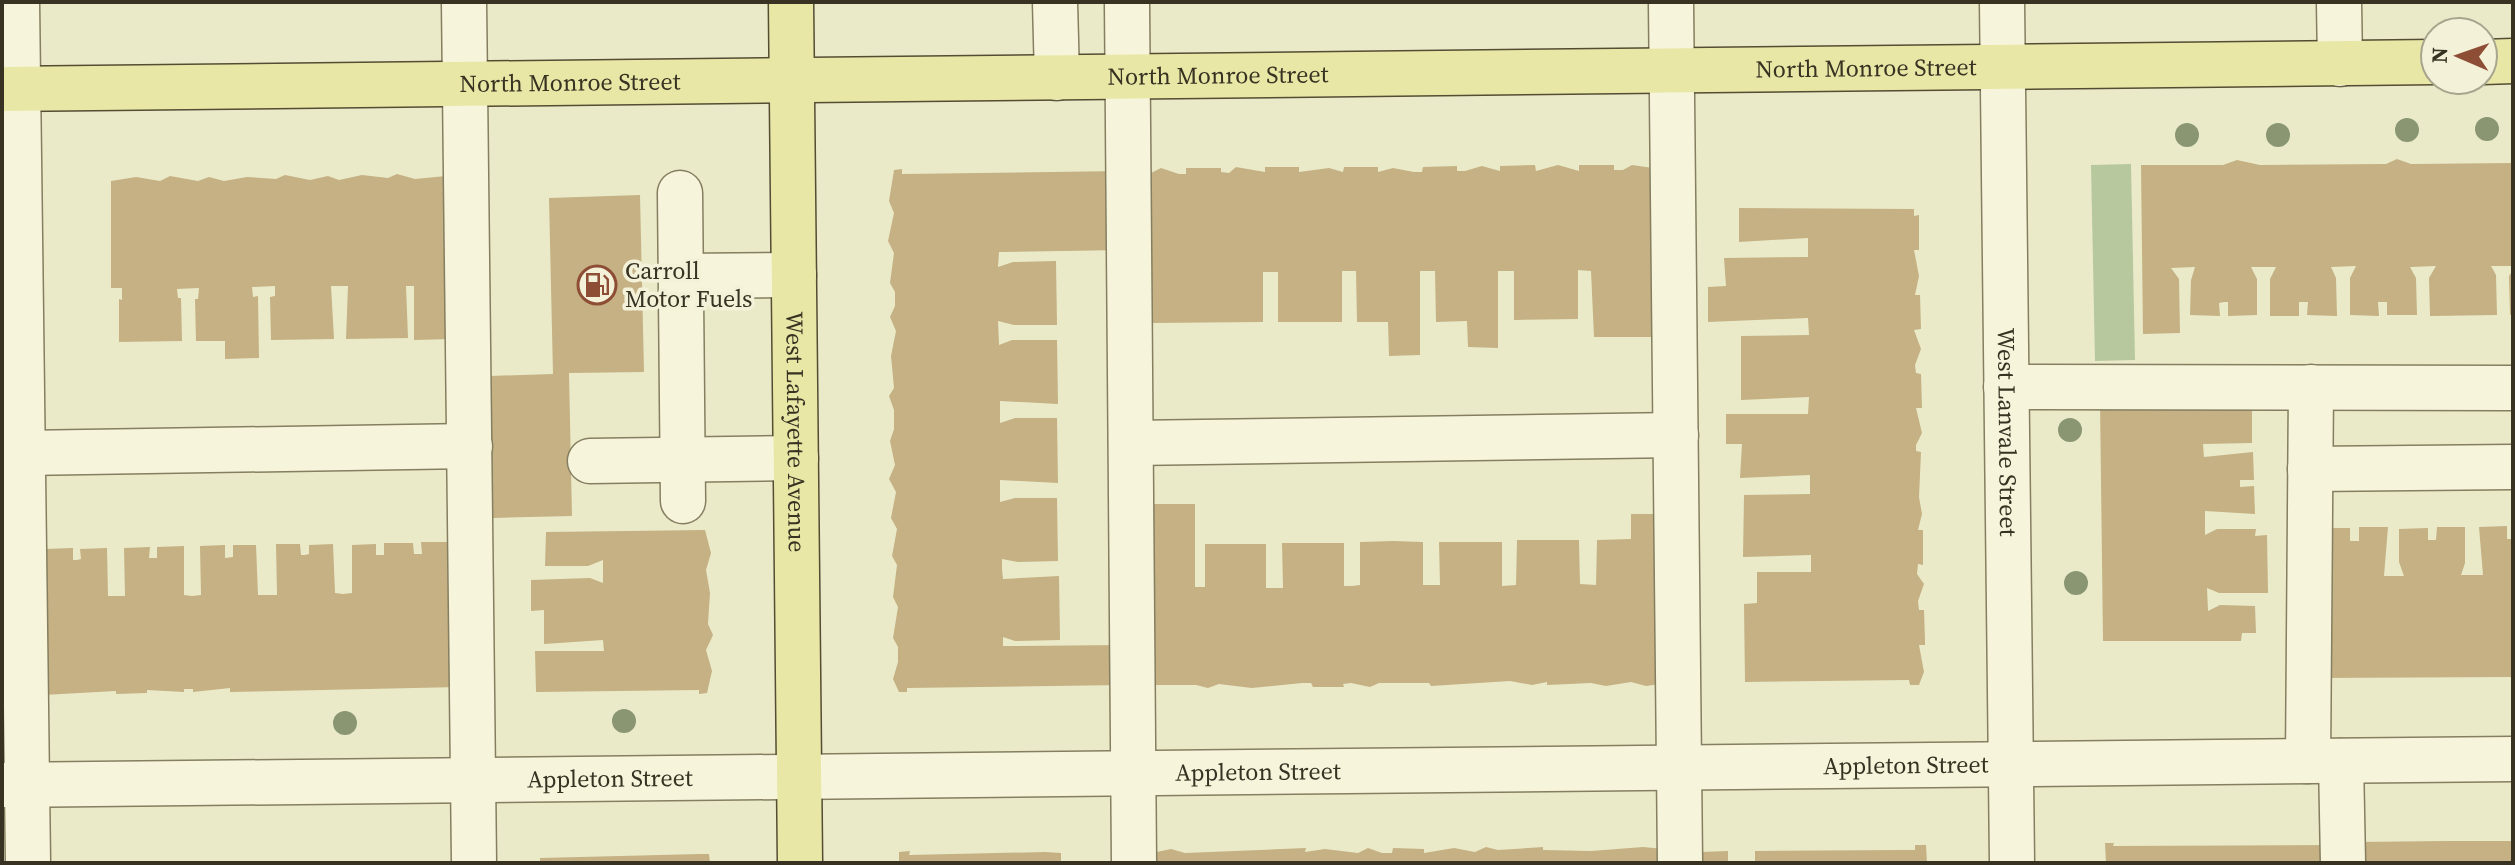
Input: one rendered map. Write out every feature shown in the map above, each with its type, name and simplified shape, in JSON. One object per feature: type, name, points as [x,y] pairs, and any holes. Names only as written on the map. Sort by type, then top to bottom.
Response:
[{"type":"main road","name":"West Lafayette Avenue","points":[[791,2],[800,863]]},
{"type":"main road","name":"North Monroe Street","points":[[10,89],[1673,73],[2419,62]]},
{"type":"street","points":[[17,2],[10,89],[23,453],[14,785],[28,863]]},
{"type":"street","points":[[464,2],[474,863]]},
{"type":"street","points":[[1055,2],[1057,78]]},
{"type":"street","points":[[1127,2],[1134,863]]},
{"type":"street","points":[[1671,2],[1680,863]]},
{"type":"street","name":"West Lanvale Street","points":[[2002,2],[2012,863]]},
{"type":"street","points":[[2339,2],[2340,64]]},
{"type":"street","points":[[680,193],[683,480]]},
{"type":"street","points":[[681,276],[794,275]]},
{"type":"street","points":[[2006,387],[2513,388]]},
{"type":"street","points":[[2311,387],[2310,469],[2324,761],[2343,863]]},
{"type":"street","points":[[1131,443],[1676,435]]},
{"type":"street","points":[[23,453],[470,446]]},
{"type":"street","points":[[590,461],[683,480],[796,458]]},
{"type":"street","points":[[2310,469],[2513,467]]},
{"type":"street","name":"Appleton Street","points":[[14,785],[2513,759]]},
{"type":"green space","points":[[2131,164],[2135,360],[2095,361],[2091,165]]},
{"type":"building","points":[[2397,159],[2411,164],[2513,163],[2513,266],[2491,266],[2496,275],[2497,315],[2430,316],[2429,278],[2436,266],[2410,267],[2416,278],[2417,315],[2387,315],[2387,302],[2378,302],[2379,316],[2350,315],[2350,278],[2356,266],[2331,267],[2336,278],[2337,316],[2307,315],[2308,302],[2299,302],[2299,316],[2270,316],[2270,279],[2276,267],[2251,267],[2257,279],[2257,315],[2228,316],[2228,302],[2224,302],[2219,303],[2220,316],[2190,315],[2191,280],[2195,267],[2171,268],[2179,279],[2180,333],[2143,334],[2141,165],[2223,165],[2237,160],[2260,165],[2386,164]]},
{"type":"building","points":[[1535,165],[1536,171],[1558,165],[1579,171],[1579,165],[1614,165],[1614,170],[1623,170],[1632,165],[1667,170],[1665,337],[1594,337],[1591,271],[1578,270],[1578,319],[1514,320],[1514,271],[1498,271],[1498,348],[1468,347],[1467,321],[1436,322],[1435,271],[1420,271],[1420,355],[1389,356],[1388,322],[1357,322],[1356,271],[1342,271],[1342,322],[1278,322],[1278,272],[1263,272],[1263,322],[1151,323],[1151,184],[1146,183],[1149,174],[1161,168],[1186,174],[1186,168],[1221,168],[1221,172],[1229,173],[1236,167],[1265,172],[1265,167],[1299,167],[1299,172],[1329,168],[1343,172],[1344,167],[1378,167],[1378,172],[1393,168],[1422,172],[1423,167],[1457,166],[1457,171],[1465,171],[1482,166],[1500,171],[1500,166]]},
{"type":"building","points":[[902,169],[902,174],[1123,171],[1124,250],[999,252],[998,267],[1013,262],[1056,261],[1057,325],[1014,325],[998,321],[999,345],[1012,340],[1057,340],[1058,404],[1000,401],[1000,423],[1015,418],[1057,418],[1058,483],[1000,480],[1000,502],[1015,498],[1057,498],[1058,561],[1018,562],[1002,559],[1002,569],[1003,579],[1059,576],[1060,640],[1015,641],[1003,637],[1003,646],[1123,645],[1124,685],[907,688],[907,692],[899,692],[893,679],[898,662],[898,647],[893,638],[898,607],[893,597],[897,565],[892,556],[897,529],[891,518],[896,492],[889,479],[895,465],[890,441],[894,429],[894,410],[889,396],[894,388],[891,356],[896,331],[890,317],[895,306],[895,292],[890,283],[894,253],[888,241],[894,213],[889,201],[894,170]]},
{"type":"building","points":[[397,174],[415,179],[446,176],[452,339],[414,340],[414,286],[406,286],[408,338],[346,339],[348,286],[331,286],[334,339],[271,340],[270,297],[275,296],[275,286],[252,287],[253,297],[258,296],[259,358],[225,359],[225,341],[196,341],[195,299],[198,299],[199,288],[177,289],[178,298],[181,298],[182,341],[119,342],[122,288],[111,288],[111,181],[136,177],[160,181],[170,176],[198,181],[209,177],[224,181],[247,177],[276,179],[285,175],[310,180],[328,176],[339,180],[362,175],[388,178]]},
{"type":"building","points":[[640,195],[644,372],[569,373],[572,516],[493,518],[490,376],[553,374],[549,198]]},
{"type":"building","points":[[1739,208],[1914,209],[1914,216],[1919,215],[1919,250],[1914,250],[1919,276],[1915,295],[1920,295],[1921,329],[1914,330],[1921,349],[1915,365],[1916,373],[1921,374],[1922,408],[1916,408],[1922,433],[1916,451],[1921,452],[1919,497],[1922,514],[1918,530],[1923,530],[1923,565],[1918,564],[1917,574],[1924,584],[1918,601],[1919,610],[1924,610],[1925,645],[1919,645],[1924,672],[1919,685],[1910,685],[1909,680],[1745,682],[1744,604],[1757,603],[1757,572],[1811,572],[1811,555],[1743,557],[1744,495],[1810,494],[1810,475],[1740,478],[1742,444],[1726,444],[1726,414],[1808,414],[1809,397],[1741,400],[1741,336],[1809,335],[1808,318],[1708,322],[1708,287],[1726,286],[1724,258],[1808,257],[1808,238],[1739,242]]},
{"type":"building","points":[[2513,270],[2513,314],[2510,315],[2509,276]]},
{"type":"building","points":[[2100,401],[2252,402],[2252,443],[2203,444],[2204,457],[2253,452],[2254,480],[2240,480],[2240,487],[2254,486],[2255,514],[2205,511],[2205,535],[2217,529],[2256,529],[2255,536],[2267,535],[2268,593],[2219,593],[2207,588],[2208,611],[2220,605],[2255,606],[2256,633],[2242,633],[2241,641],[2103,641]]},
{"type":"building","points":[[1152,504],[1195,504],[1195,587],[1205,587],[1205,544],[1266,544],[1266,588],[1283,588],[1282,543],[1344,543],[1344,586],[1352,586],[1360,585],[1360,542],[1393,541],[1423,542],[1423,585],[1440,585],[1439,542],[1502,542],[1502,586],[1516,585],[1517,540],[1579,540],[1580,584],[1596,585],[1597,540],[1631,539],[1631,514],[1665,514],[1673,682],[1646,686],[1631,682],[1606,686],[1591,683],[1547,685],[1547,682],[1532,685],[1510,681],[1431,686],[1429,683],[1379,683],[1370,687],[1351,683],[1343,684],[1344,687],[1313,687],[1311,683],[1302,683],[1252,688],[1219,684],[1208,688],[1149,685]]},
{"type":"building","points":[[2507,526],[2507,539],[2513,539],[2513,677],[2314,678],[2315,528],[2350,528],[2350,541],[2359,541],[2359,527],[2388,527],[2384,576],[2404,576],[2399,562],[2399,529],[2428,528],[2428,540],[2436,540],[2437,527],[2465,527],[2465,563],[2461,575],[2483,575],[2479,527]]},
{"type":"building","points":[[705,530],[711,553],[706,570],[710,593],[708,624],[713,635],[706,650],[712,671],[707,693],[699,694],[699,690],[536,692],[535,651],[604,651],[603,640],[544,644],[544,610],[531,611],[531,580],[590,578],[603,583],[603,560],[588,566],[545,566],[546,532]]},
{"type":"building","points":[[421,542],[454,542],[459,687],[230,692],[230,688],[193,692],[193,689],[184,689],[184,692],[147,690],[147,693],[116,694],[116,691],[43,695],[44,549],[73,548],[73,560],[77,560],[81,559],[80,549],[107,548],[108,596],[125,596],[124,548],[150,547],[149,558],[157,558],[157,547],[184,546],[184,595],[192,596],[201,595],[200,546],[225,545],[225,558],[233,557],[233,545],[256,545],[258,595],[277,595],[276,544],[300,544],[301,555],[305,555],[309,554],[309,545],[333,544],[335,593],[343,594],[352,593],[352,545],[376,544],[376,555],[384,555],[384,543],[413,543],[414,554],[422,554]]},
{"type":"building","points":[[2513,841],[2513,863],[2360,863],[2355,842]]},
{"type":"building","points":[[2105,843],[2114,843],[2113,846],[2333,845],[2333,863],[2106,863]]},
{"type":"building","points":[[1915,845],[1926,845],[1927,863],[1755,863],[1755,851],[1915,850]]},
{"type":"building","points":[[1486,847],[1498,850],[1543,847],[1543,850],[1591,851],[1643,847],[1675,850],[1671,863],[1152,863],[1152,853],[1171,849],[1185,853],[1306,848],[1305,852],[1325,849],[1358,853],[1368,848],[1392,853],[1393,848],[1424,849],[1424,853],[1454,848],[1475,852]]},
{"type":"building","points":[[910,851],[909,855],[1061,853],[1061,863],[899,863],[899,852]]},
{"type":"building","points":[[1728,851],[1728,863],[1701,863],[1701,852]]},
{"type":"building","points":[[709,854],[710,863],[540,863],[540,858]]},
{"type":"place","name":"Carroll Motor Fuels","points":[[597,285]]}]
